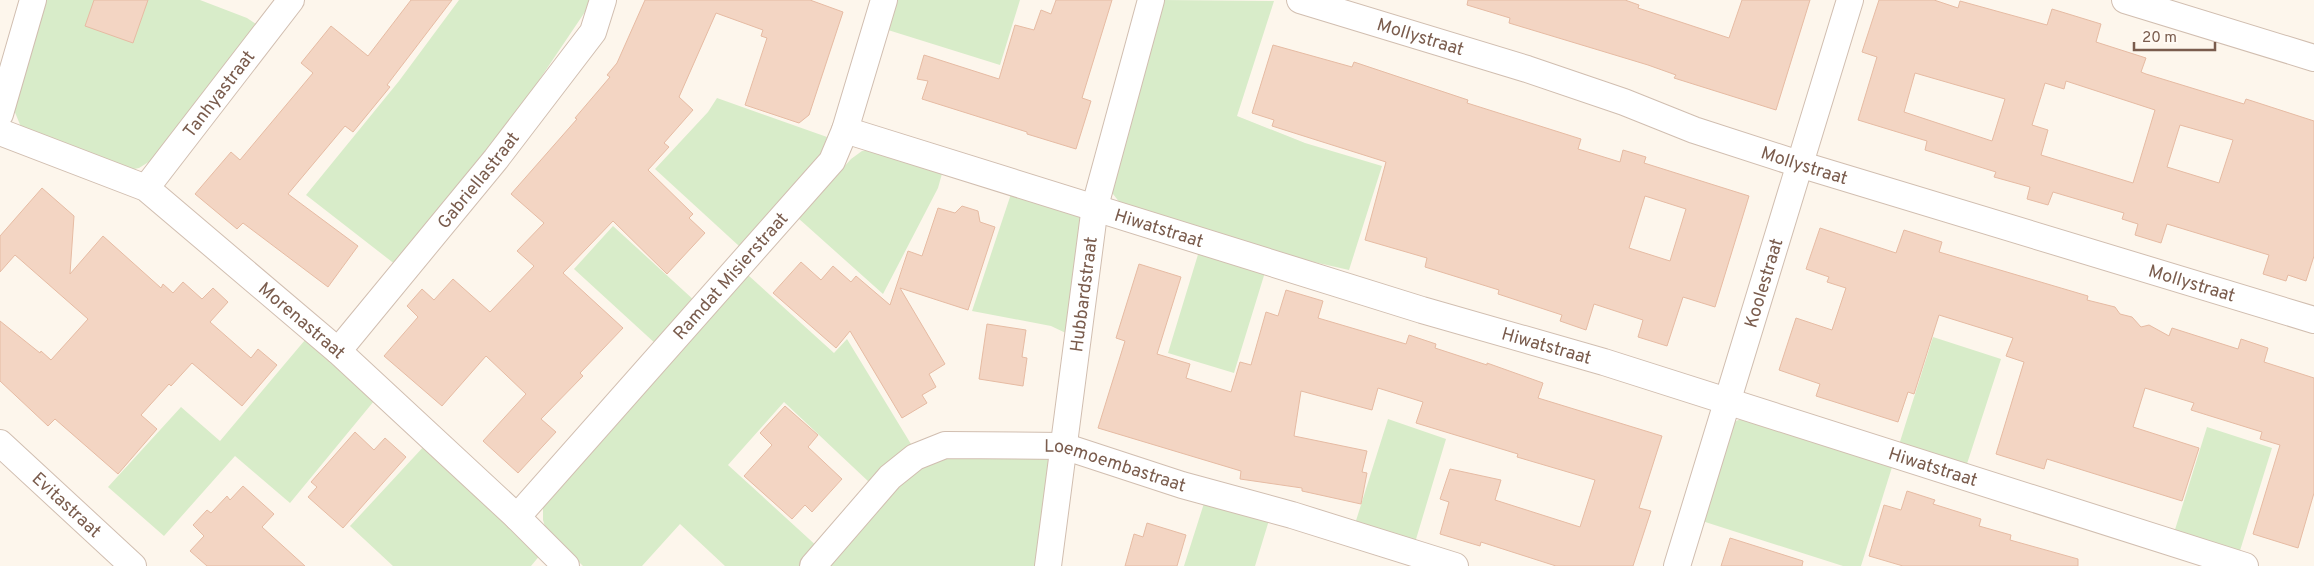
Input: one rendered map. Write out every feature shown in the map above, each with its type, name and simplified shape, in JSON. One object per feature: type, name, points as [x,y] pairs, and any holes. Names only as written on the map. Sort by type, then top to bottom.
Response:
[{"type":"street","points":[[0,114],[34,0]]},
{"type":"street","name":"Tanhyastraat","points":[[146,188],[291,0]]},
{"type":"street","name":"Gabriellastraat","points":[[338,352],[496,159],[593,32],[604,0]]},
{"type":"street","name":"Ramdat Misierstraat","points":[[517,517],[832,161],[845,130],[884,0]]},
{"type":"street","name":"Hubbardstraat","points":[[1048,566],[1095,206],[1151,0]]},
{"type":"street","name":"Mollystraat","points":[[1300,0],[1527,69],[1624,102],[1694,130],[1799,164],[2314,320]]},
{"type":"street","name":"Koolestraat","points":[[1677,566],[1725,401],[1850,0]]},
{"type":"street","points":[[2125,0],[2314,58]]},
{"type":"street","name":"Hiwatstraat","points":[[845,130],[1095,206],[1422,310],[1604,362],[2246,566]]},
{"type":"street","name":"Morenastraat","points":[[0,132],[146,188],[338,352],[517,517],[566,566]]},
{"type":"street","name":"Evitastraat","points":[[0,443],[133,566]]},
{"type":"street","name":"Loemoembastraat","points":[[813,566],[890,477],[915,457],[945,445],[1063,446],[1173,482],[1292,515],[1455,566]]},
{"type":"green space","points":[[43,0],[200,0],[247,18],[259,26],[160,155],[139,168],[129,170],[21,127],[14,110]]},
{"type":"green space","points":[[459,0],[593,0],[496,144],[396,265],[306,195],[399,81]]},
{"type":"green space","points":[[898,0],[1020,0],[1000,65],[888,30]]},
{"type":"green space","points":[[1162,0],[1274,1],[1237,116],[1305,143],[1382,166],[1349,270],[1270,252],[1120,203],[1113,194],[1112,187]]},
{"type":"green space","points":[[717,98],[827,137],[821,154],[739,246],[655,169],[708,112]]},
{"type":"green space","points":[[872,150],[943,170],[938,188],[883,294],[798,218],[851,159],[862,151]]},
{"type":"green space","points":[[1012,191],[1071,209],[1085,219],[1070,335],[1051,326],[972,311]]},
{"type":"green space","points":[[613,226],[696,302],[657,345],[574,269]]},
{"type":"green space","points":[[1200,248],[1266,269],[1234,373],[1168,353]]},
{"type":"green space","points":[[748,275],[834,353],[847,339],[914,449],[870,483],[784,402],[728,465],[820,549],[805,566],[725,566],[680,524],[642,566],[583,566],[546,530],[543,520],[543,507]]},
{"type":"green space","points":[[1933,337],[2001,359],[1965,470],[1898,448]]},
{"type":"green space","points":[[305,340],[374,401],[290,503],[235,456],[164,536],[108,487],[181,407],[220,441]]},
{"type":"green space","points":[[1744,418],[1893,464],[1861,566],[1843,566],[1699,520],[1729,428],[1736,421]]},
{"type":"green space","points":[[1388,419],[1446,439],[1414,546],[1354,527]]},
{"type":"green space","points":[[2207,427],[2272,448],[2238,557],[2173,536]]},
{"type":"green space","points":[[426,444],[541,554],[531,566],[393,566],[350,526]]},
{"type":"green space","points":[[960,451],[1051,455],[1040,566],[821,566],[918,465]]},
{"type":"green space","points":[[1206,497],[1270,517],[1255,566],[1184,566]]},
{"type":"building","points":[[94,0],[148,0],[133,43],[85,26]]},
{"type":"building","points":[[411,0],[452,0],[387,85],[390,87],[353,132],[345,126],[288,194],[358,246],[328,287],[243,223],[237,229],[195,194],[231,152],[240,160],[313,73],[301,63],[331,26],[368,56]]},
{"type":"building","points":[[645,0],[810,0],[843,12],[809,115],[799,123],[745,105],[767,38],[761,36],[763,30],[716,13],[679,97],[693,110],[664,143],[669,147],[648,170],[693,214],[689,218],[705,233],[667,274],[613,221],[563,273],[623,328],[580,373],[583,376],[541,419],[556,432],[518,473],[483,441],[526,394],[486,356],[442,406],[384,356],[418,317],[407,306],[422,289],[434,300],[453,279],[490,312],[534,266],[517,251],[544,223],[511,194],[577,119],[575,118],[610,77],[607,75],[617,63]]},
{"type":"building","points":[[1056,0],[1112,0],[1082,98],[1091,101],[1076,149],[922,99],[928,81],[917,79],[924,55],[999,79],[1015,25],[1034,30],[1041,10],[1051,14]]},
{"type":"building","points":[[1468,0],[1625,0],[1639,5],[1638,8],[1729,38],[1742,0],[1810,0],[1776,110],[1674,78],[1676,75],[1648,65],[1509,23],[1510,18],[1467,5]]},
{"type":"building","points":[[1879,0],[1934,0],[1958,8],[1960,1],[2047,25],[2052,9],[2101,24],[2096,42],[2146,58],[2141,72],[2244,104],[2246,99],[2314,121],[2314,256],[2306,281],[2288,275],[2286,281],[2263,274],[2269,255],[2167,224],[2161,243],[2135,235],[2138,224],[2122,219],[2124,213],[2053,192],[2048,205],[2027,199],[2030,187],[1994,177],[1996,172],[1925,150],[1927,141],[1858,120],[1877,57],[1862,52]],"holes":[[[1915,73],[2005,99],[1992,141],[1904,112]],[[2066,81],[2155,110],[2133,183],[2041,155],[2048,130],[2032,125],[2045,83],[2064,89]],[[2180,125],[2233,140],[2219,183],[2167,167]]]},
{"type":"building","points":[[1273,45],[1352,67],[1354,62],[1468,100],[1467,103],[1581,139],[1578,149],[1620,162],[1623,150],[1646,157],[1644,163],[1749,196],[1715,307],[1683,297],[1667,346],[1638,337],[1643,320],[1594,304],[1586,330],[1560,321],[1562,315],[1498,294],[1499,290],[1425,267],[1427,258],[1365,240],[1386,162],[1272,126],[1274,120],[1252,113]],"holes":[[[1645,196],[1686,209],[1670,261],[1629,248]]]},
{"type":"building","points":[[42,188],[74,216],[70,274],[103,236],[161,288],[163,284],[173,293],[183,282],[202,299],[213,288],[228,302],[210,322],[251,358],[258,349],[277,365],[242,406],[192,363],[171,386],[169,384],[141,415],[157,429],[118,474],[55,419],[48,426],[0,381],[0,321],[51,360],[88,319],[15,255],[0,272],[0,236]]},
{"type":"building","points":[[962,206],[978,211],[980,222],[995,227],[968,310],[900,288],[945,364],[929,374],[936,387],[922,395],[927,403],[902,418],[850,331],[836,348],[773,293],[801,262],[821,280],[833,266],[851,282],[856,276],[890,305],[908,251],[922,256],[938,208],[955,213]]},
{"type":"building","points":[[1820,228],[1896,253],[1904,230],[1942,242],[1939,252],[2088,296],[2087,300],[2115,307],[2120,314],[2132,317],[2141,327],[2149,325],[2169,336],[2172,328],[2238,349],[2241,339],[2268,348],[2264,362],[2314,378],[2314,493],[2298,548],[2253,534],[2280,445],[2260,439],[2262,432],[2191,410],[2194,403],[2145,388],[2133,427],[2199,448],[2182,501],[2047,459],[2044,469],[1996,454],[2024,362],[2006,356],[2013,338],[1939,315],[1914,394],[1908,392],[1898,422],[1816,396],[1820,384],[1779,370],[1796,318],[1832,330],[1846,288],[1827,282],[1829,277],[1806,269]]},
{"type":"building","points":[[1139,264],[1181,277],[1157,354],[1190,364],[1186,378],[1231,392],[1240,362],[1251,365],[1266,312],[1278,316],[1286,290],[1323,301],[1318,318],[1406,344],[1409,335],[1436,344],[1435,348],[1487,365],[1487,363],[1543,383],[1538,398],[1662,436],[1639,508],[1651,511],[1633,566],[1556,566],[1481,542],[1480,546],[1440,534],[1449,502],[1440,499],[1450,469],[1501,480],[1495,500],[1580,527],[1595,480],[1517,457],[1518,454],[1416,423],[1423,402],[1378,388],[1372,410],[1301,391],[1294,436],[1367,451],[1362,472],[1367,473],[1361,504],[1302,491],[1302,488],[1240,479],[1241,471],[1098,428],[1125,341],[1116,338]]},
{"type":"building","points":[[987,324],[1026,330],[1022,357],[1027,358],[1023,386],[979,379]]},
{"type":"building","points":[[785,406],[818,435],[808,447],[842,479],[812,512],[805,505],[792,519],[744,476],[772,445],[760,433]]},
{"type":"building","points":[[355,432],[374,450],[385,438],[406,457],[343,528],[308,497],[317,487],[311,482]]},
{"type":"building","points":[[243,486],[274,514],[262,527],[305,566],[207,566],[190,551],[204,536],[193,525],[207,510],[211,513],[227,496],[230,500]]},
{"type":"building","points":[[1907,491],[1935,500],[1933,504],[1981,519],[1979,526],[2011,535],[2010,540],[2078,559],[2078,566],[1903,566],[1869,556],[1884,505],[1901,510]]},
{"type":"building","points":[[1147,523],[1186,535],[1177,566],[1125,566],[1134,534],[1143,537]]},
{"type":"building","points":[[1730,538],[1803,561],[1802,566],[1721,566]]}]
